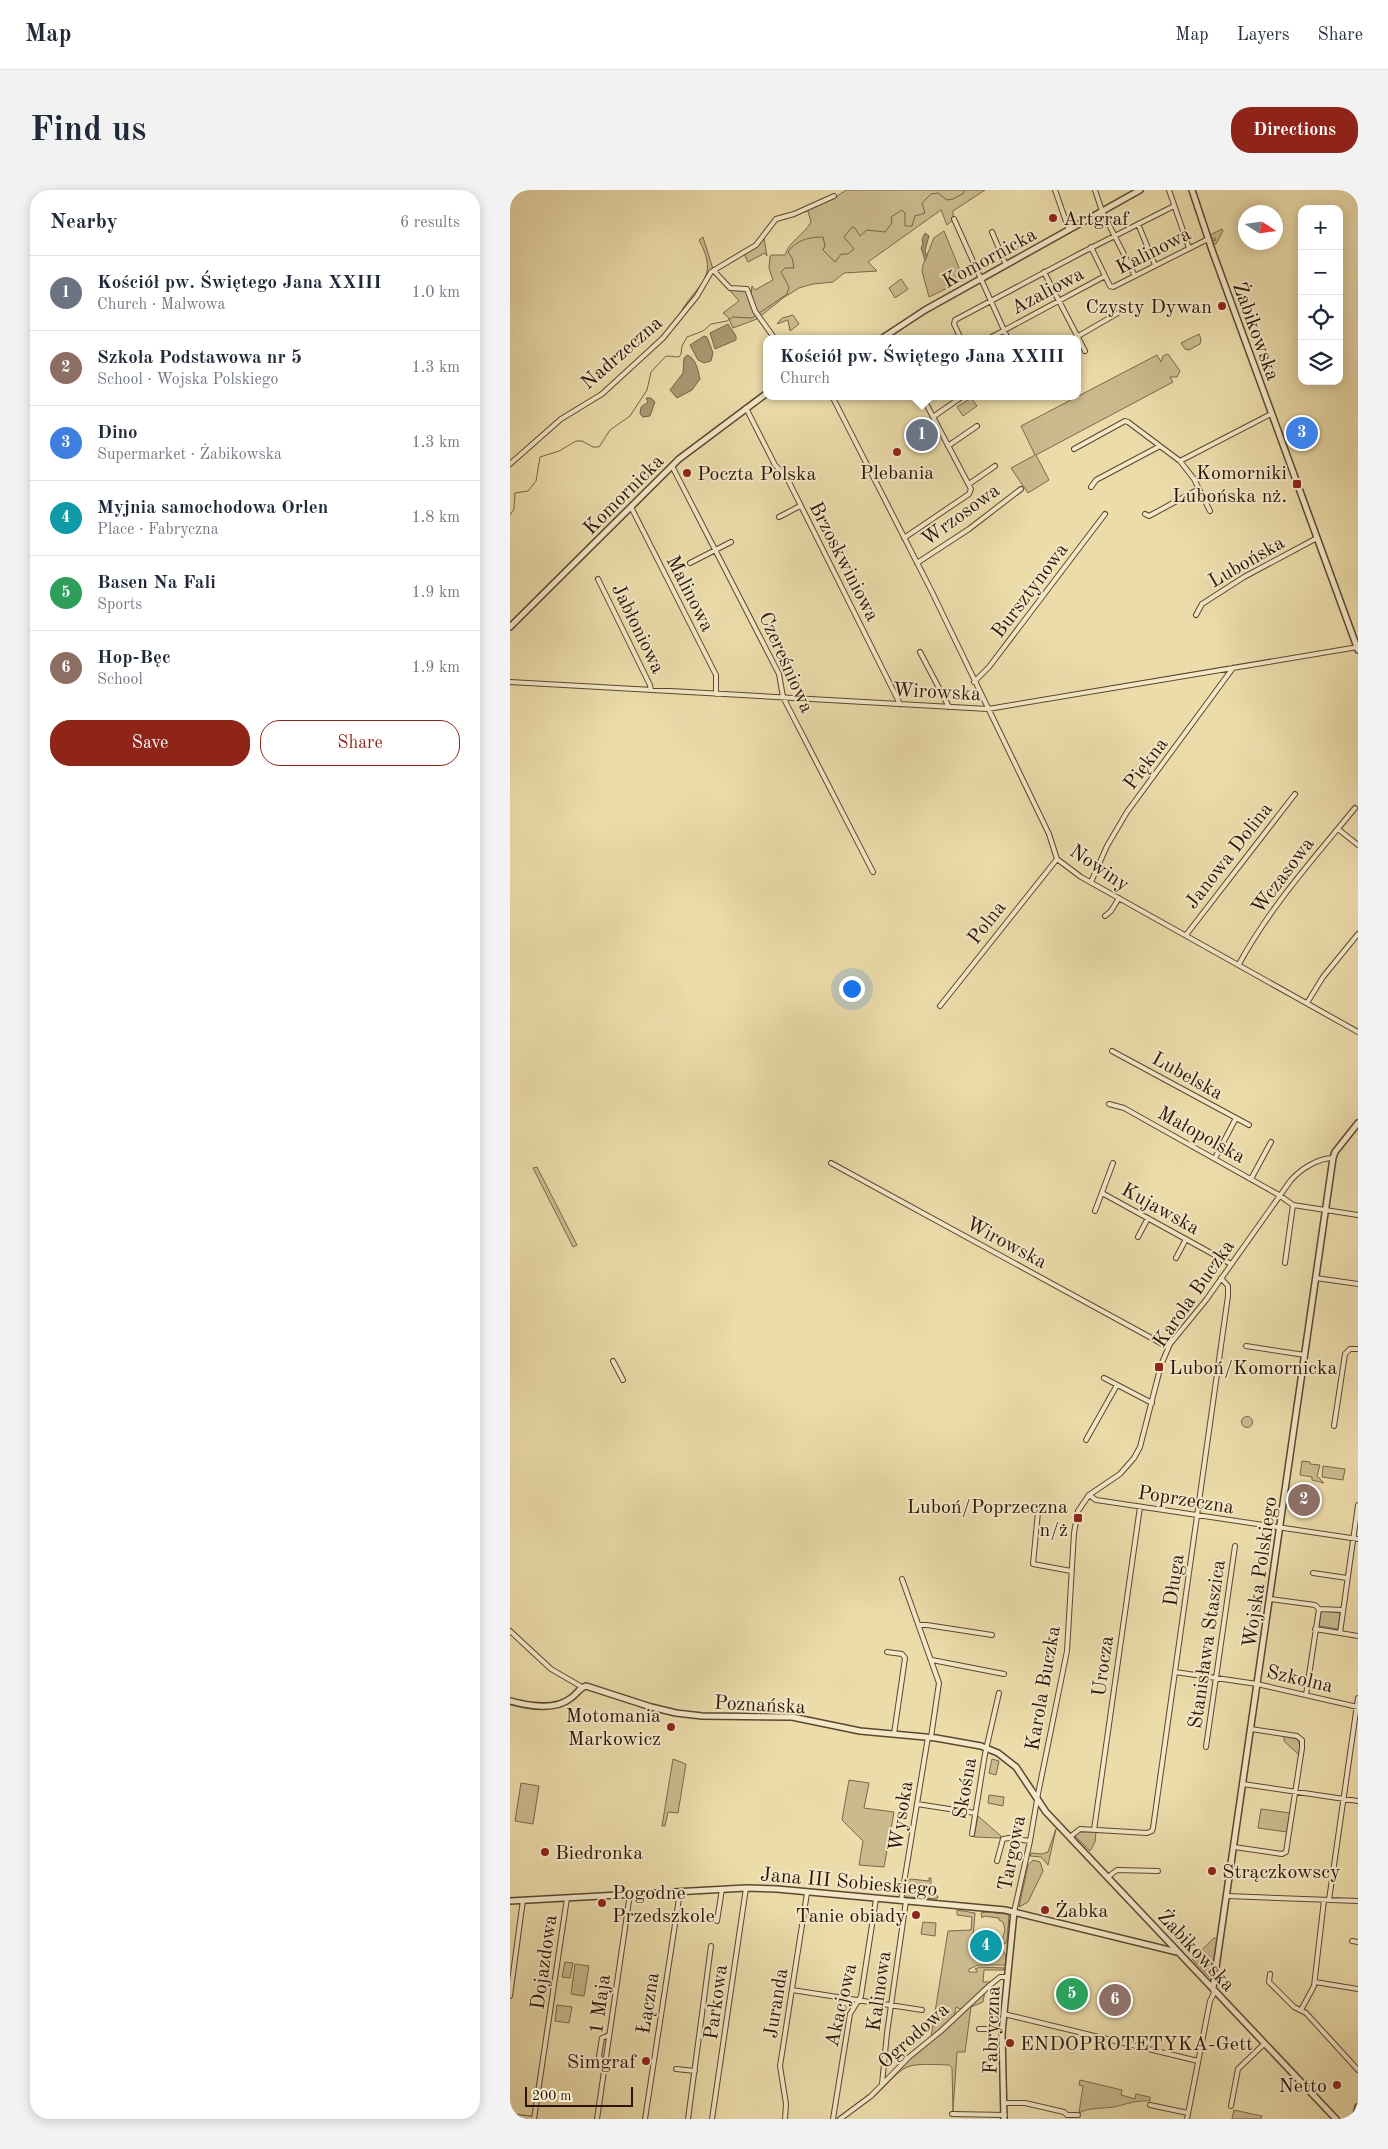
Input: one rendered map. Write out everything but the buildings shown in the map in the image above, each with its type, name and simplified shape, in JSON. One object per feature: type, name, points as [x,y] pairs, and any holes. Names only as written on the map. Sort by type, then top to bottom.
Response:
[{"type":"street","points":[[1055,190],[1069,230]]},
{"type":"street","points":[[1095,190],[1102,211],[1135,276]]},
{"type":"street","name":"Komornicka","points":[[890,335],[925,310],[1140,190]]},
{"type":"street","points":[[1169,190],[1189,248]]},
{"type":"street","name":"Żabikowska","points":[[1192,190],[1271,414],[1358,648]]},
{"type":"street","name":"Nadrzeczna","points":[[510,464],[560,419],[606,391],[663,338],[700,292],[710,273],[716,268],[756,245],[776,219],[794,214],[834,196]]},
{"type":"street","points":[[959,335],[954,320],[1174,206]]},
{"type":"street","points":[[954,219],[1006,335]]},
{"type":"street","points":[[1138,224],[1155,266]]},
{"type":"street","points":[[992,232],[1006,265]]},
{"type":"street","name":"Kalinowa","points":[[1105,276],[1111,287],[1208,239]]},
{"type":"street","points":[[1091,248],[1105,276]]},
{"type":"street","points":[[714,271],[730,288],[747,289],[757,315],[772,335]]},
{"type":"street","points":[[1044,272],[1074,335]]},
{"type":"street","name":"Azaliowa","points":[[995,335],[1105,276]]},
{"type":"street","points":[[1080,335],[1118,313]]},
{"type":"street","points":[[1081,346],[1085,352]]},
{"type":"street","name":"Komornicka","points":[[510,627],[672,466],[763,396]]},
{"type":"street","points":[[834,400],[917,563]]},
{"type":"street","points":[[904,538],[969,494],[971,489],[924,400]]},
{"type":"street","points":[[933,417],[957,400]]},
{"type":"street","name":"Brzoskwiniowa","points":[[746,408],[775,465],[786,476],[900,704]]},
{"type":"street","points":[[1180,461],[1271,414]]},
{"type":"street","points":[[1074,448],[1125,421],[1128,422],[1180,461],[1192,475],[1210,511]]},
{"type":"street","points":[[948,446],[977,426]]},
{"type":"street","points":[[1091,487],[1096,480],[1160,446]]},
{"type":"street","name":"Czereśniowa","points":[[672,466],[779,674],[784,697],[873,872]]},
{"type":"street","points":[[969,484],[995,466]]},
{"type":"street","name":"Wrzosowa","points":[[917,563],[969,529],[1021,489]]},
{"type":"street","points":[[1145,514],[1149,516],[1199,490]]},
{"type":"street","points":[[778,517],[800,506]]},
{"type":"street","name":"Malinowa","points":[[631,507],[716,674],[716,694]]},
{"type":"street","name":"Bursztynowa","points":[[974,682],[989,667],[1105,514]]},
{"type":"street","name":"Lubońska","points":[[1196,615],[1202,604],[1244,577],[1317,538]]},
{"type":"street","points":[[690,563],[731,542]]},
{"type":"street","name":"Nowiny","points":[[917,563],[1049,834],[1057,859],[1073,872],[1358,1032]]},
{"type":"street","name":"Jabłoniowa","points":[[598,579],[651,690]]},
{"type":"street","name":"Wirowska","points":[[510,682],[988,710],[1358,648]]},
{"type":"street","points":[[920,652],[949,707]]},
{"type":"street","name":"Piękna","points":[[1091,882],[1109,841],[1127,812],[1232,668]]},
{"type":"street","name":"Janowa Dolina","points":[[1186,935],[1294,794]]},
{"type":"street","name":"Wczasowa","points":[[1239,964],[1265,922],[1355,808]]},
{"type":"street","points":[[1338,829],[1358,844]]},
{"type":"street","name":"Polna","points":[[943,1005],[1057,859]]},
{"type":"street","points":[[1105,916],[1112,911],[1119,898]]},
{"type":"street","points":[[1307,1003],[1323,977],[1358,934]]},
{"type":"street","name":"Lubelska","points":[[1112,1051],[1249,1126]]},
{"type":"street","name":"Małopolska","points":[[1109,1104],[1124,1108],[1215,1158],[1293,1205]]},
{"type":"street","points":[[1215,1158],[1236,1118]]},
{"type":"street","points":[[1331,1158],[1358,1123]]},
{"type":"street","points":[[1251,1179],[1271,1142]]},
{"type":"street","name":"Karola Buczka","points":[[1037,1800],[1067,1651],[1076,1518],[1081,1504],[1089,1495],[1117,1476],[1131,1463],[1140,1447],[1160,1368],[1168,1347],[1221,1278],[1279,1195],[1302,1170],[1331,1158]]},
{"type":"street","name":"Wojska Polskiego","points":[[1213,1989],[1212,1985],[1216,1971],[1226,1896],[1236,1847],[1243,1784],[1253,1729],[1326,1210],[1331,1158]]},
{"type":"street","name":"Wirowska","points":[[831,1162],[1168,1347]]},
{"type":"street","points":[[1095,1211],[1113,1163]]},
{"type":"street","name":"Kujawska","points":[[1102,1193],[1231,1264]]},
{"type":"street","points":[[1285,1263],[1293,1205],[1358,1215]]},
{"type":"street","points":[[1138,1237],[1148,1218]]},
{"type":"street","points":[[1176,1258],[1186,1239]]},
{"type":"street","name":"Długa","points":[[1094,1830],[1148,1833],[1152,1831],[1228,1296],[1228,1286],[1221,1278]]},
{"type":"street","points":[[1316,1278],[1358,1284]]},
{"type":"street","points":[[1246,1346],[1305,1355]]},
{"type":"street","points":[[1334,1426],[1344,1354],[1348,1349],[1358,1349]]},
{"type":"street","points":[[613,1361],[623,1380]]},
{"type":"street","points":[[1104,1378],[1152,1403]]},
{"type":"street","points":[[1086,1440],[1117,1384]]},
{"type":"street","name":"Poprzeczna","points":[[1089,1495],[1096,1500],[1356,1539]]},
{"type":"street","points":[[1340,1633],[1347,1578],[1356,1539],[1358,1505]]},
{"type":"street","name":"Urocza","points":[[1094,1830],[1140,1507]]},
{"type":"street","points":[[1038,1512],[1033,1564],[1072,1571]]},
{"type":"street","name":"Stanisława Staszica","points":[[1206,1747],[1235,1546]]},
{"type":"street","points":[[1313,1573],[1347,1578]]},
{"type":"street","name":"Wysoka","points":[[902,1579],[932,1660],[940,1688],[917,1804],[904,1901]]},
{"type":"street","points":[[1270,1599],[1314,1605],[1319,1609],[1343,1610]]},
{"type":"street","points":[[1306,1695],[1319,1609]]},
{"type":"street","points":[[919,1625],[992,1635]]},
{"type":"street","points":[[1315,1629],[1358,1636]]},
{"type":"street","name":"Poznańska","points":[[510,1631],[551,1669],[582,1687],[588,1686],[651,1707],[676,1713],[702,1716],[788,1716],[860,1731],[929,1737],[987,1748],[1011,1762],[1037,1800]]},
{"type":"street","points":[[887,1652],[902,1654],[905,1658],[894,1734]]},
{"type":"street","points":[[932,1660],[1004,1674]]},
{"type":"street","name":"Szkolna","points":[[1175,1672],[1258,1684],[1357,1707]]},
{"type":"street","points":[[510,1701],[536,1706],[556,1705],[571,1699],[582,1687]]},
{"type":"street","name":"Skośna","points":[[972,1834],[999,1693]]},
{"type":"street","points":[[1301,2010],[1311,1994],[1315,1982],[1358,1698]]},
{"type":"street","points":[[1236,1847],[1285,1853],[1296,1792],[1302,1740],[1297,1736],[1253,1729]]},
{"type":"street","points":[[1028,1786],[1035,1787],[1040,1782]]},
{"type":"street","points":[[1243,1784],[1358,1801]]},
{"type":"street","name":"Żabikowska","points":[[1037,1800],[1336,2119]]},
{"type":"street","name":"Targowa","points":[[1014,1912],[1037,1800]]},
{"type":"street","points":[[917,1804],[975,1814]]},
{"type":"street","points":[[1070,1837],[1079,1830],[1094,1830]]},
{"type":"street","points":[[997,1861],[1004,1839],[1030,1841]]},
{"type":"street","points":[[1108,1877],[1118,1869],[1158,1871]]},
{"type":"street","name":"Jana III Sobieskiego","points":[[510,1901],[746,1888],[807,1892],[1014,1912],[1162,1947],[1180,1954]]},
{"type":"street","name":"Parkowa","points":[[712,2119],[746,1888]]},
{"type":"street","points":[[717,1921],[722,1889]]},
{"type":"street","name":"Łączna","points":[[645,2119],[680,1892]]},
{"type":"street","name":"Juranda","points":[[785,2119],[786,2104],[780,2066],[807,1892]]},
{"type":"street","name":"1 Maja","points":[[597,2119],[630,1894]]},
{"type":"street","points":[[1226,1896],[1358,1901]]},
{"type":"street","name":"Dojazdowa","points":[[533,2119],[566,1898]]},
{"type":"street","name":"Akacjowa","points":[[833,2119],[850,2013],[859,2001],[876,1899]]},
{"type":"street","points":[[510,1996],[524,1900]]},
{"type":"street","name":"Kalinowa","points":[[882,2084],[904,1901]]},
{"type":"street","name":"Fabryczna","points":[[1004,2117],[1003,2029],[1014,1912]]},
{"type":"street","points":[[1162,1935],[1162,1947]]},
{"type":"street","points":[[1352,1941],[1358,1942]]},
{"type":"street","points":[[688,2119],[711,1946]]},
{"type":"street","points":[[1270,1974],[1268,1982],[1294,2007],[1301,2010],[1358,2070]]},
{"type":"street","name":"Ogrodowa","points":[[840,2119],[871,2096],[909,2057],[941,2031],[989,1986],[1000,1977],[1007,1977]]},
{"type":"street","points":[[1315,1982],[1358,1989]]},
{"type":"street","points":[[1186,2119],[1210,2001],[1214,1994],[1213,1989]]},
{"type":"street","points":[[792,1990],[922,2010]]},
{"type":"street","points":[[1004,2014],[1198,2061]]},
{"type":"street","points":[[979,2029],[1003,2029]]},
{"type":"street","points":[[606,2061],[601,2060],[599,2055],[602,2038],[610,2035]]},
{"type":"street","points":[[1231,2106],[1238,2069],[1264,2044]]},
{"type":"street","points":[[676,2069],[695,2071]]},
{"type":"street","points":[[1005,2102],[1034,2104],[1064,2112],[1067,2117],[1078,2115]]},
{"type":"street","points":[[1150,2105],[1188,2113]]},
{"type":"street","points":[[1355,2119],[1358,2107]]},
{"type":"street","points":[[952,2114],[1004,2117]]},
{"type":"street","points":[[510,2116],[533,2119]]},
{"type":"shaded area","points":[[846,190],[985,190],[953,211],[953,220],[947,225],[941,210],[868,262],[877,271],[844,273],[833,282],[813,284],[799,288],[757,319],[733,328],[728,317],[723,313],[739,301],[726,286],[733,290],[747,290],[750,304],[752,286],[755,290],[773,280],[769,268],[771,255],[785,255],[790,246],[811,222],[808,211],[794,215],[836,197]]},
{"type":"shaded area","points":[[1222,229],[1223,231],[1216,244],[1213,244],[1211,241],[1216,240],[1215,238],[1211,240],[1210,235]]},
{"type":"shaded area","points":[[944,231],[964,280],[929,297],[922,271],[923,265],[934,238]]},
{"type":"shaded area","points":[[925,233],[929,236],[925,250],[927,257],[925,260],[921,248]]},
{"type":"shaded area","points":[[703,237],[713,269],[699,291],[680,314],[707,273],[705,253],[699,240]]},
{"type":"shaded area","points":[[764,238],[767,256],[765,253],[748,262],[744,254]]},
{"type":"shaded area","points":[[901,279],[908,289],[895,298],[889,288]]},
{"type":"shaded area","points":[[793,315],[799,324],[790,331],[788,320],[777,324],[782,318]]},
{"type":"shaded area","points":[[728,324],[736,336],[736,340],[715,349],[710,333]]},
{"type":"shaded area","points":[[1199,334],[1200,344],[1189,350],[1185,349],[1181,343]]},
{"type":"shaded area","points":[[704,336],[707,337],[713,353],[711,361],[704,363],[698,360],[690,345]]},
{"type":"shaded area","points":[[1168,354],[1180,371],[1177,377],[1170,377],[1173,382],[1036,455],[1049,480],[1028,493],[1011,468],[1035,455],[1021,426],[1071,400],[1081,400],[1081,395],[1157,355],[1161,362],[1163,356]]},
{"type":"shaded area","points":[[687,355],[695,362],[700,379],[692,390],[677,398],[670,390],[683,373],[684,358]]},
{"type":"shaded area","points":[[646,398],[651,398],[655,402],[650,416],[643,417],[640,414],[641,407],[648,402]]},
{"type":"shaded area","points":[[968,400],[972,400],[977,406],[963,416],[957,407]]},
{"type":"shaded area","points":[[537,1167],[577,1245],[573,1247],[533,1168]]},
{"type":"shaded area","points":[[1245,1417],[1249,1417],[1252,1422],[1251,1426],[1245,1427],[1242,1424],[1242,1420]]},
{"type":"shaded area","points":[[1302,1461],[1320,1465],[1317,1476],[1324,1483],[1312,1480],[1312,1477],[1300,1475]]},
{"type":"shaded area","points":[[1323,1466],[1345,1469],[1343,1480],[1322,1477]]},
{"type":"shaded area","points":[[1321,1612],[1340,1613],[1338,1629],[1319,1626]]},
{"type":"shaded area","points":[[1284,1736],[1297,1739],[1300,1745],[1299,1755],[1284,1741]]},
{"type":"shaded area","points":[[673,1759],[686,1764],[678,1813],[668,1812],[665,1826],[662,1826]]},
{"type":"shaded area","points":[[992,1759],[999,1761],[996,1775],[989,1773]]},
{"type":"shaded area","points":[[849,1780],[869,1783],[864,1808],[894,1812],[884,1867],[859,1865],[863,1841],[842,1820]]},
{"type":"shaded area","points":[[521,1783],[539,1786],[533,1824],[515,1821]]},
{"type":"shaded area","points":[[989,1795],[1004,1797],[1003,1806],[988,1803]]},
{"type":"shaded area","points":[[1261,1809],[1290,1813],[1287,1832],[1258,1828]]},
{"type":"shaded area","points":[[978,1816],[1001,1836],[1000,1838],[974,1837]]},
{"type":"shaded area","points":[[1056,1829],[1048,1865],[1041,1857],[1030,1856],[1031,1853],[1042,1854],[1048,1852]]},
{"type":"shaded area","points":[[1079,1832],[1096,1832],[1095,1842],[1090,1851],[1074,1835]]},
{"type":"shaded area","points":[[1033,1860],[1040,1862],[1043,1871],[1028,1902],[1019,1907],[1028,1865]]},
{"type":"shaded area","points":[[929,1878],[931,1878],[931,1895],[938,1896],[937,1899],[906,1897],[907,1881],[911,1879],[929,1881]]},
{"type":"shaded area","points":[[957,1910],[975,1913],[973,1939],[975,1941],[972,1941],[971,1945],[975,1945],[970,1953],[979,1960],[989,1961],[995,1953],[1003,1951],[1006,1956],[1005,1965],[979,1965],[969,1969],[969,1972],[977,1972],[975,1969],[980,1967],[1005,1968],[1004,1970],[984,1970],[983,1982],[991,1982],[964,2008],[956,2007],[954,2017],[931,2037],[948,1931],[971,1930],[972,1917],[957,1915]]},
{"type":"shaded area","points":[[981,1913],[1007,1914],[1009,1916],[1005,1944],[1002,1942],[1005,1929],[1003,1922],[999,1918],[984,1916],[982,1918]]},
{"type":"shaded area","points":[[923,1922],[936,1923],[935,1936],[921,1934]]},
{"type":"shaded area","points":[[1214,1938],[1218,1939],[1213,1974],[1209,1977],[1192,1959]]},
{"type":"shaded area","points":[[565,1962],[573,1963],[570,1978],[562,1977]]},
{"type":"shaded area","points":[[575,1964],[589,1966],[584,1996],[571,1994]]},
{"type":"shaded area","points":[[985,1991],[983,2002],[971,2007],[965,2052],[957,2052],[953,2111],[952,2068],[949,2065],[921,2065],[906,2068],[899,2072],[874,2097],[909,2059],[941,2034]]},
{"type":"shaded area","points":[[557,2005],[572,2007],[569,2023],[555,2021]]},
{"type":"shaded area","points":[[1080,2080],[1122,2090],[1121,2095],[1135,2099],[1136,2094],[1150,2097],[1150,2101],[1092,2109],[1079,2113],[1083,2086],[1079,2085]]},
{"type":"shaded area","points":[[1234,2110],[1262,2116],[1261,2119],[1232,2119]]},
{"type":"waterway","points":[[510,515],[514,509],[515,493],[528,491],[536,481],[540,457],[559,451],[576,441],[582,441],[593,447],[599,447],[610,430],[630,416],[647,390],[651,372],[666,356],[679,357],[687,337],[703,331],[711,324],[727,321],[733,317],[752,318],[787,294],[789,287],[781,272],[785,268],[794,268],[792,258],[788,252],[799,242],[823,237],[825,246],[823,250],[835,262],[841,254],[848,254],[854,249],[844,237],[852,227],[855,228],[860,236],[867,230],[885,232],[892,223],[891,217],[902,210],[905,213],[905,226],[912,226],[915,216],[925,213],[922,203],[931,194],[938,193],[947,200],[964,193],[964,190]]},
{"type":"place","name":"Artgraf","points":[[1053,218]]},
{"type":"place","name":"Czysty Dywan","points":[[1222,306]]},
{"type":"place","name":"Dino","points":[[1302,433]]},
{"type":"place","name":"Kościół pw. Świętego Jana XXIII","points":[[922,435]]},
{"type":"place","name":"Plebania","points":[[897,452]]},
{"type":"place","name":"Poczta Polska","points":[[687,473]]},
{"type":"place","name":"Komorniki Lubońska nż.","points":[[1297,484]]},
{"type":"place","name":"Luboń/Komornicka","points":[[1159,1367]]},
{"type":"place","name":"Szkoła Podstawowa nr 5","points":[[1304,1500]]},
{"type":"place","name":"Luboń/Poprzeczna n/ż","points":[[1078,1518]]},
{"type":"place","name":"Motomania Markowicz","points":[[671,1727]]},
{"type":"place","name":"Biedronka","points":[[545,1852]]},
{"type":"place","name":"Strączkowscy","points":[[1212,1871]]},
{"type":"place","name":"Pogodne Przedszkole","points":[[602,1903]]},
{"type":"place","name":"Żabka","points":[[1045,1910]]},
{"type":"place","name":"Tanie obiady","points":[[916,1915]]},
{"type":"place","name":"Myjnia samochodowa Orlen","points":[[986,1946]]},
{"type":"place","name":"Basen Na Fali","points":[[1072,1994]]},
{"type":"place","name":"Hop-Bęc","points":[[1115,2000]]},
{"type":"place","name":"ENDOPROTETYKA-Gett","points":[[1010,2043]]},
{"type":"place","name":"Simgraf","points":[[646,2061]]},
{"type":"place","name":"Netto","points":[[1337,2085]]}]
